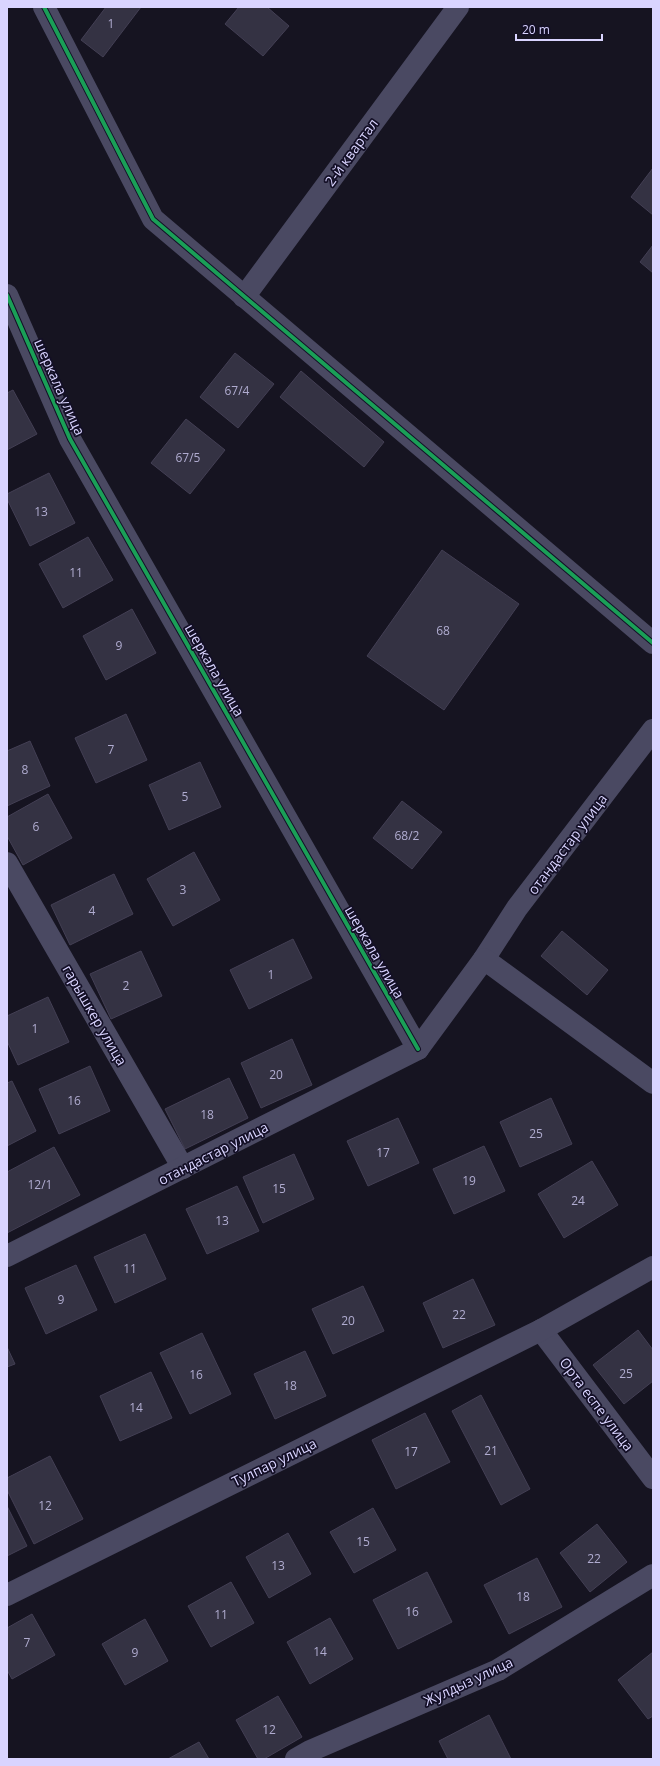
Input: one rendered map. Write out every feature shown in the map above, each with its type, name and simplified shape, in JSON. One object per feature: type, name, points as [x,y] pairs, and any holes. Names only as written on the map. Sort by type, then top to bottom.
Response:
[{"type":"street","points":[[44,7],[153,219],[653,643]]},
{"type":"street","name":"2-й квартал","points":[[244,297],[458,7]]},
{"type":"street","name":"шеркала улица","points":[[7,295],[70,439],[418,1049]]},
{"type":"street","name":"отандастар улица","points":[[7,1256],[418,1049],[484,959],[517,908],[653,730]]},
{"type":"street","name":"гарышкер улица","points":[[7,863],[183,1168]]},
{"type":"street","points":[[484,959],[653,1083]]},
{"type":"street","name":"Тулпар улица","points":[[7,1595],[540,1330],[653,1267]]},
{"type":"street","name":"Орта еспе улица","points":[[540,1330],[653,1478]]},
{"type":"street","name":"Жулдыз улица","points":[[306,1756],[498,1670],[653,1575]]},
{"type":"building","points":[[106,7],[141,7],[103,57],[81,40]]},
{"type":"building","points":[[239,7],[267,7],[289,26],[263,56],[225,24]]},
{"type":"building","points":[[653,168],[653,215],[631,197]]},
{"type":"building","points":[[653,245],[653,273],[640,262]]},
{"type":"building","points":[[235,353],[274,384],[238,428],[200,397]]},
{"type":"building","points":[[301,371],[384,442],[364,467],[280,397]]},
{"type":"building","points":[[13,390],[37,434],[7,450],[7,393]]},
{"type":"building","points":[[186,419],[225,450],[190,494],[151,463]]},
{"type":"building","points":[[49,473],[75,523],[30,546],[7,499],[7,494]]},
{"type":"building","points":[[88,537],[113,580],[63,608],[39,564]]},
{"type":"building","points":[[442,550],[519,604],[444,710],[367,656]]},
{"type":"building","points":[[132,609],[156,653],[106,680],[83,636]]},
{"type":"building","points":[[126,714],[147,760],[96,783],[75,738]]},
{"type":"building","points":[[30,741],[50,786],[7,806],[7,751]]},
{"type":"building","points":[[200,762],[221,807],[169,830],[149,785]]},
{"type":"building","points":[[48,794],[72,838],[23,865],[7,836],[7,817]]},
{"type":"building","points":[[402,801],[442,832],[412,869],[373,838]]},
{"type":"building","points":[[194,852],[220,900],[173,926],[147,879]]},
{"type":"building","points":[[114,874],[133,914],[70,945],[51,905]]},
{"type":"building","points":[[562,931],[608,970],[587,995],[541,956]]},
{"type":"building","points":[[293,939],[312,978],[249,1009],[230,970]]},
{"type":"building","points":[[141,951],[162,996],[111,1019],[90,974]]},
{"type":"building","points":[[48,997],[69,1042],[18,1065],[7,1041],[7,1016]]},
{"type":"building","points":[[292,1039],[312,1085],[261,1108],[241,1063]]},
{"type":"building","points":[[90,1066],[110,1111],[59,1134],[39,1089]]},
{"type":"building","points":[[229,1078],[248,1118],[185,1149],[165,1109]]},
{"type":"building","points":[[12,1081],[36,1131],[7,1146],[7,1083]]},
{"type":"building","points":[[551,1098],[572,1144],[520,1167],[500,1122]]},
{"type":"building","points":[[398,1118],[419,1163],[368,1186],[347,1141]]},
{"type":"building","points":[[484,1146],[505,1191],[454,1214],[433,1169]]},
{"type":"building","points":[[54,1147],[80,1195],[7,1233],[7,1172]]},
{"type":"building","points":[[294,1154],[314,1199],[263,1223],[243,1177]]},
{"type":"building","points":[[592,1161],[618,1205],[564,1238],[538,1194]]},
{"type":"building","points":[[237,1186],[259,1231],[207,1254],[186,1209]]},
{"type":"building","points":[[145,1234],[166,1279],[115,1303],[94,1257]]},
{"type":"building","points":[[76,1265],[97,1310],[46,1334],[25,1288]]},
{"type":"building","points":[[473,1279],[495,1325],[443,1348],[423,1303]]},
{"type":"building","points":[[363,1286],[384,1331],[333,1354],[312,1309]]},
{"type":"building","points":[[638,1330],[653,1350],[653,1381],[624,1404],[593,1365]]},
{"type":"building","points":[[202,1333],[231,1394],[190,1414],[160,1353]]},
{"type":"building","points":[[7,1347],[15,1364],[7,1367]]},
{"type":"building","points":[[305,1351],[326,1396],[275,1419],[254,1374]]},
{"type":"building","points":[[151,1372],[172,1418],[120,1441],[100,1396]]},
{"type":"building","points":[[481,1395],[530,1489],[501,1505],[452,1411]]},
{"type":"building","points":[[425,1413],[450,1462],[396,1489],[372,1440]]},
{"type":"building","points":[[50,1456],[83,1519],[34,1544],[7,1490],[7,1478]]},
{"type":"building","points":[[7,1506],[27,1546],[7,1556]]},
{"type":"building","points":[[373,1508],[396,1550],[354,1573],[330,1532]]},
{"type":"building","points":[[597,1524],[627,1562],[590,1592],[560,1553]]},
{"type":"building","points":[[288,1533],[311,1574],[269,1598],[246,1557]]},
{"type":"building","points":[[537,1558],[562,1607],[509,1634],[484,1585]]},
{"type":"building","points":[[427,1572],[452,1622],[398,1649],[373,1600]]},
{"type":"building","points":[[231,1582],[254,1623],[211,1647],[188,1606]]},
{"type":"building","points":[[32,1614],[55,1655],[12,1679],[7,1670],[7,1628]]},
{"type":"building","points":[[330,1618],[353,1659],[310,1684],[287,1642]]},
{"type":"building","points":[[145,1619],[168,1661],[125,1685],[102,1644]]},
{"type":"building","points":[[653,1652],[653,1716],[648,1719],[618,1680]]},
{"type":"building","points":[[278,1696],[302,1737],[264,1759],[258,1759],[236,1720]]},
{"type":"building","points":[[489,1715],[511,1759],[448,1759],[439,1741]]},
{"type":"building","points":[[199,1742],[209,1759],[168,1759]]},
{"type":"cycle path","points":[[44,7],[153,219],[653,643]]},
{"type":"cycle path","points":[[7,295],[70,439],[418,1049]]}]
